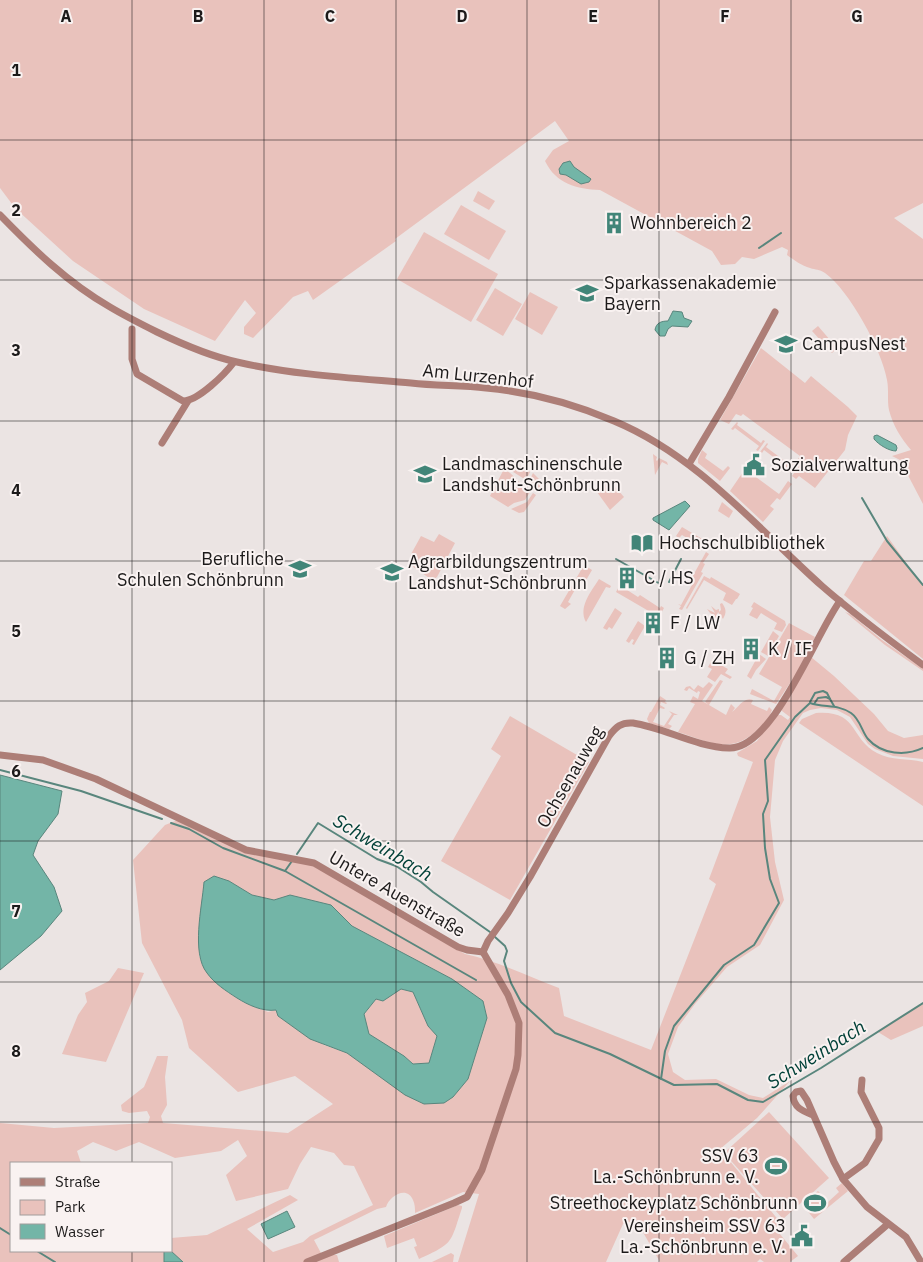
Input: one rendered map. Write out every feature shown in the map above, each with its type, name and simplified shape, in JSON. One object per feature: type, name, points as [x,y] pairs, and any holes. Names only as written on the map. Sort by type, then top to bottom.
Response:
[{"type":"street","name":"Am Lurzenhof","points":[[0,215],[33,249],[83,290],[109,307],[185,345],[234,362],[346,378],[436,386],[487,388],[566,403],[628,428],[654,441],[688,464],[728,496],[795,561],[840,600],[923,665]]},
{"type":"street","points":[[688,464],[729,396],[775,312]]},
{"type":"street","points":[[132,329],[132,359],[137,374],[177,398],[188,401]]},
{"type":"street","points":[[162,443],[188,401],[220,378],[234,362]]},
{"type":"street","name":"Ochsenauweg","points":[[483,952],[530,877],[614,730],[621,724],[633,723],[715,748],[732,749],[748,743],[763,731],[777,710],[840,600]]},
{"type":"street","name":"Untere Auenstraße","points":[[0,755],[43,760],[96,779],[246,850],[314,863],[458,947],[483,952]]},
{"type":"street","points":[[307,1262],[467,1197],[477,1182],[516,1069],[519,1042],[519,1023],[515,1011],[504,987],[483,952]]},
{"type":"street","points":[[844,1179],[864,1163],[879,1139],[879,1128],[862,1092],[862,1080]]},
{"type":"street","points":[[813,1115],[834,1162],[844,1179],[867,1207],[906,1237],[921,1262]]},
{"type":"street","points":[[844,1262],[888,1224]]},
{"type":"green space","points":[[0,0],[923,0],[923,203],[894,218],[923,239],[923,504],[900,460],[892,456],[911,450],[898,432],[888,407],[887,380],[879,353],[854,306],[834,281],[823,272],[795,261],[787,255],[788,250],[782,247],[754,259],[742,257],[735,264],[721,265],[712,251],[600,190],[575,186],[561,180],[545,161],[553,150],[569,141],[555,121],[395,239],[396,241],[313,300],[308,291],[293,297],[253,338],[244,334],[244,327],[256,313],[245,300],[215,341],[144,309],[73,261],[15,208],[0,188]]},
{"type":"green space","points":[[478,191],[495,201],[489,210],[473,201]]},
{"type":"green space","points":[[461,205],[506,231],[489,260],[444,234]]},
{"type":"green space","points":[[424,232],[498,274],[471,322],[397,279]]},
{"type":"green space","points":[[495,288],[522,304],[503,336],[476,320]]},
{"type":"green space","points":[[530,292],[558,307],[542,335],[515,319]]},
{"type":"green space","points":[[818,326],[837,348],[832,353],[812,331]]},
{"type":"green space","points":[[761,348],[805,383],[811,376],[857,416],[848,435],[845,450],[815,488],[799,476],[796,479],[792,476],[801,463],[798,459],[800,456],[743,414],[741,416],[736,414],[729,424],[720,420]]},
{"type":"green space","points":[[737,422],[737,425],[761,443],[763,440],[765,441],[758,451],[756,450],[759,446],[735,428],[731,429]]},
{"type":"green space","points":[[767,443],[766,447],[790,465],[794,464],[788,472],[786,470],[788,468],[764,450],[762,453],[760,452]]},
{"type":"green space","points":[[702,450],[707,454],[705,458],[723,471],[728,466],[730,468],[720,481],[698,463]]},
{"type":"green space","points":[[653,454],[657,457],[657,461],[659,458],[667,462],[668,465],[662,462],[655,475]]},
{"type":"green space","points":[[511,461],[530,472],[526,480],[505,467]]},
{"type":"green space","points":[[504,469],[530,492],[525,500],[508,507],[490,496]]},
{"type":"green space","points":[[745,469],[779,494],[788,481],[792,484],[780,500],[777,498],[770,506],[774,509],[763,522],[730,491]]},
{"type":"green space","points":[[533,473],[542,484],[537,492],[529,481]]},
{"type":"green space","points":[[609,480],[624,497],[610,510],[597,492]]},
{"type":"green space","points":[[533,493],[536,495],[524,512],[519,513],[511,509],[527,502]]},
{"type":"green space","points":[[722,502],[733,511],[729,518],[718,511]]},
{"type":"green space","points":[[682,527],[704,540],[700,546],[682,535],[679,538],[676,536]]},
{"type":"green space","points":[[439,534],[455,543],[437,577],[432,580],[412,566],[410,556],[421,536],[434,542]]},
{"type":"green space","points":[[887,536],[923,584],[923,659],[844,595],[864,561],[871,561]]},
{"type":"green space","points":[[706,552],[709,554],[703,563],[705,564],[701,572],[703,573],[682,610],[679,609],[681,606],[678,604],[681,605],[693,583],[690,581]]},
{"type":"green space","points":[[584,565],[592,570],[585,582],[581,579],[568,602],[571,604],[565,609],[560,606]]},
{"type":"green space","points":[[704,576],[710,579],[711,577],[740,594],[732,605],[723,600],[726,593],[704,580],[686,608]]},
{"type":"green space","points":[[599,579],[611,586],[610,588],[606,587],[586,622],[584,605]]},
{"type":"green space","points":[[621,583],[621,586],[638,597],[640,595],[660,608],[661,606],[664,608],[659,617],[616,592]]},
{"type":"green space","points":[[754,602],[785,621],[786,625],[782,632],[774,629],[777,623],[761,613],[757,619],[749,615]]},
{"type":"green space","points":[[722,603],[725,614],[723,619],[718,612],[716,618],[718,620],[715,623],[711,621],[714,615],[707,609],[715,613],[711,606],[716,610],[719,609],[719,612],[721,610],[720,604]]},
{"type":"green space","points":[[615,608],[622,613],[612,629],[609,627],[607,630],[603,628]]},
{"type":"green space","points":[[845,612],[923,669],[923,671],[885,645]]},
{"type":"green space","points":[[638,621],[645,626],[634,645],[632,644],[634,640],[632,639],[629,643],[626,641]]},
{"type":"green space","points":[[789,623],[815,637],[796,674],[776,704],[750,694],[752,689],[774,701],[782,687],[759,674]]},
{"type":"green space","points":[[773,631],[779,636],[768,656],[761,652]]},
{"type":"green space","points":[[759,654],[766,659],[751,679],[747,676]]},
{"type":"green space","points":[[811,657],[874,714],[888,731],[904,738],[923,735],[923,759],[893,756],[868,744],[850,717],[837,710],[821,708],[803,713],[783,741],[775,760],[770,817],[775,862],[784,900],[760,945],[727,967],[695,1004],[678,1027],[668,1054],[673,1072],[685,1080],[716,1079],[749,1095],[763,1098],[790,1081],[757,1118],[720,1149],[780,1222],[775,1228],[798,1256],[790,1262],[764,1262],[760,1259],[757,1262],[660,1262],[636,1220],[623,1224],[606,1262],[458,1262],[479,1194],[463,1192],[415,1213],[414,1203],[410,1196],[407,1193],[398,1194],[391,1199],[386,1207],[377,1209],[314,1240],[322,1255],[337,1255],[339,1262],[0,1262],[0,1123],[54,1128],[148,1123],[150,1117],[147,1111],[129,1113],[122,1111],[121,1105],[144,1087],[157,1056],[168,1056],[165,1077],[167,1105],[161,1116],[163,1123],[288,1133],[333,1104],[295,1076],[238,1092],[189,1048],[182,1020],[142,943],[133,860],[165,825],[178,820],[227,844],[313,865],[465,954],[500,965],[559,988],[564,1016],[651,1050],[716,884],[709,879],[753,762],[738,756],[737,753],[757,741],[776,715],[781,715],[788,720],[790,717],[781,709]],"holes":[[[229,881],[252,895],[274,900],[290,896],[331,905],[352,926],[452,979],[483,1001],[487,1018],[468,1079],[453,1097],[370,1069],[347,1053],[324,1045],[278,1016],[276,1010],[268,1012],[243,1002],[226,991],[199,956],[204,882]]]},
{"type":"green space","points":[[712,660],[717,666],[719,664],[728,669],[725,673],[732,677],[730,679],[721,674],[715,682],[707,677],[712,669],[708,667]]},
{"type":"green space","points":[[720,680],[723,681],[709,705],[705,702]]},
{"type":"green space","points":[[709,682],[713,685],[702,701],[726,715],[731,704],[735,708],[732,712],[747,699],[753,700],[751,704],[767,711],[769,707],[772,710],[758,730],[736,743],[718,744],[678,732],[695,704],[690,702],[693,696],[698,699],[700,692],[698,691],[697,693],[689,688],[687,691],[684,690],[686,687],[690,686],[694,690],[698,685],[703,688]]},
{"type":"green space","points":[[660,696],[667,703],[661,702],[660,705],[665,708],[660,708],[653,722],[664,726],[672,714],[669,711],[678,715],[674,715],[668,724],[672,726],[669,729],[649,723],[647,719]]},
{"type":"green space","points":[[816,713],[830,713],[847,720],[868,747],[883,756],[923,762],[923,806],[799,723],[802,719]]},
{"type":"green space","points":[[510,716],[589,762],[510,900],[441,861],[501,756],[491,749]]},
{"type":"green space","points":[[118,968],[144,973],[106,1062],[62,1054],[78,1015],[87,1002],[85,993],[109,981]]},
{"type":"green space","points":[[401,989],[413,992],[428,1026],[437,1036],[429,1063],[413,1064],[404,1056],[369,1034],[364,1015],[376,999],[383,1001]]},
{"type":"green space","points":[[923,1003],[923,1026],[891,1040],[878,1032]]},
{"type":"green space","name":"SSV 63 La.-Schönbrunn e. V.","points":[[769,1112],[829,1178],[783,1219],[724,1153]]},
{"type":"green space","points":[[842,1183],[848,1191],[814,1219],[802,1204],[818,1191],[828,1202],[839,1192],[836,1188]]},
{"type":"green space","points":[[458,1205],[462,1206],[462,1208],[452,1236],[439,1249],[419,1259],[414,1247],[417,1246],[414,1238],[387,1248],[384,1236]]},
{"type":"green space","points":[[451,1253],[454,1255],[453,1262],[432,1262]]},
{"type":"water","points":[[570,161],[574,167],[591,179],[589,182],[581,184],[566,175],[560,174],[559,169],[563,163]]},
{"type":"water","points":[[673,311],[682,312],[684,318],[692,321],[688,327],[672,326],[668,329],[665,336],[660,336],[655,330],[656,326],[661,322],[668,321]]},
{"type":"water","points":[[877,435],[896,445],[896,451],[887,449],[874,439],[874,436]]},
{"type":"water","points":[[685,501],[690,506],[669,530],[653,520],[653,518]]},
{"type":"water","points":[[0,775],[62,791],[58,814],[38,841],[33,855],[54,887],[62,911],[41,936],[0,970]]},
{"type":"water","points":[[214,876],[229,881],[252,895],[274,900],[290,895],[331,905],[352,926],[452,979],[483,1001],[487,1018],[468,1079],[453,1097],[444,1103],[424,1104],[405,1095],[347,1053],[310,1039],[278,1016],[276,1010],[261,1009],[241,1001],[225,990],[207,973],[202,964],[200,954],[198,942],[204,882]],"holes":[[[401,989],[413,992],[428,1026],[437,1036],[429,1063],[413,1064],[404,1056],[369,1034],[364,1014],[376,999],[383,1001]]]},
{"type":"water","points":[[287,1211],[295,1227],[268,1239],[261,1224]]},
{"type":"water","points":[[164,1252],[172,1252],[183,1262],[164,1262]]},
{"type":"waterway","points":[[759,248],[781,233]]},
{"type":"waterway","points":[[862,498],[887,541],[923,585]]},
{"type":"waterway","points":[[616,559],[662,585]]},
{"type":"waterway","points":[[669,582],[681,559]]},
{"type":"waterway","points":[[810,702],[815,693],[823,691],[827,693],[830,699]]},
{"type":"waterway","points":[[814,704],[818,698],[826,697],[830,699],[834,706]]},
{"type":"waterway","name":"Schweinbach","points":[[661,1079],[665,1051],[674,1026],[724,965],[754,945],[779,903],[770,879],[765,848],[763,814],[768,801],[765,760],[795,717],[810,703],[841,708],[854,716],[868,739],[880,748],[902,753],[923,748]]},
{"type":"waterway","name":"Schweinbach","points":[[0,770],[81,791],[162,819]]},
{"type":"waterway","name":"Schweinbach","points":[[171,823],[189,829],[223,848],[285,871],[476,980]]},
{"type":"waterway","name":"Schweinbach","points":[[297,854],[318,823],[377,859],[396,866],[490,932]]},
{"type":"waterway","name":"Schweinbach","points":[[285,871],[292,861]]},
{"type":"waterway","name":"Schweinbach","points":[[495,937],[505,946],[507,951],[504,961],[511,983],[521,1002],[555,1033],[610,1054],[674,1085],[717,1084],[748,1100],[763,1102],[821,1068],[923,1003]]},
{"type":"waterway","points":[[0,1228],[10,1234]]},
{"type":"waterway","points":[[39,1252],[55,1262]]},
{"type":"place","name":"Wohnbereich 2","points":[[614,223]]},
{"type":"place","name":"Sparkassenakademie Bayern","points":[[587,293]]},
{"type":"place","name":"CampusNest","points":[[786,344]]},
{"type":"place","name":"Sozialverwaltung","points":[[754,465]]},
{"type":"place","name":"Landmaschinenschule Landshut-Schönbrunn","points":[[425,474]]},
{"type":"place","name":"Hochschulbibliothek","points":[[642,543]]},
{"type":"place","name":"Berufliche Schulen Schönbrunn","points":[[300,569]]},
{"type":"place","name":"Agrarbildungszentrum Landshut-Schönbrunn","points":[[392,572]]},
{"type":"place","name":"C / HS","points":[[627,578]]},
{"type":"place","name":"F / LW","points":[[653,623]]},
{"type":"place","name":"K / IF","points":[[751,649]]},
{"type":"place","name":"G / ZH","points":[[667,658]]},
{"type":"place","name":"SSV 63 La.-Schönbrunn e. V.","points":[[776,1166]]},
{"type":"place","name":"Streethockeyplatz Schönbrunn","points":[[815,1203]]},
{"type":"place","name":"Vereinsheim SSV 63 La.-Schönbrunn e. V.","points":[[802,1236]]}]
